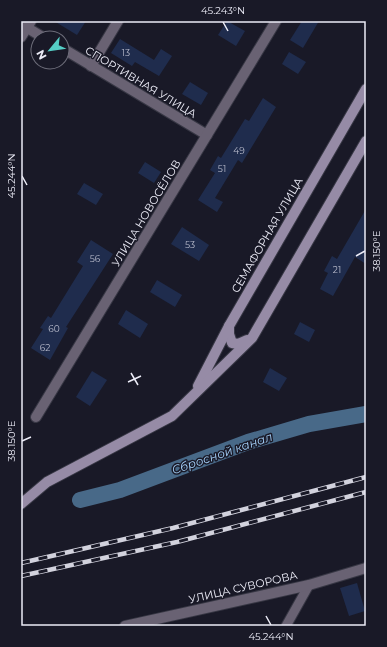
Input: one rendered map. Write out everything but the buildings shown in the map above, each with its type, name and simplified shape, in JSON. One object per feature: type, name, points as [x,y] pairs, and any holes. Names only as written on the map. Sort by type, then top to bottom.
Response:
[{"type":"street","points":[[91,66],[118,21]]},
{"type":"street","name":"УЛИЦА НОВОСЁЛОВ","points":[[36,417],[276,21]]},
{"type":"street","points":[[21,37],[26,24]]},
{"type":"street","name":"СПОРТИВНАЯ УЛИЦА","points":[[70,53],[207,135]]},
{"type":"street","name":"СЕМАФОРНАЯ УЛИЦА","points":[[194,395],[229,326],[366,89]]},
{"type":"street","name":"СЕМАФОРНАЯ УЛИЦА","points":[[21,504],[47,482],[172,416],[252,338],[366,141]]},
{"type":"street","points":[[229,326],[229,334],[232,343],[238,344],[252,338]]},
{"type":"street","name":"УЛИЦА СУВОРОВА","points":[[124,626],[309,585],[366,568]]},
{"type":"lane","points":[[286,626],[309,585]]},
{"type":"waterway","name":"Сбросной канал","points":[[80,500],[120,490],[248,442],[309,424],[366,414]]},
{"type":"railway","points":[[21,563],[173,528],[366,477]]},
{"type":"railway","points":[[21,576],[177,542],[366,492]]}]
